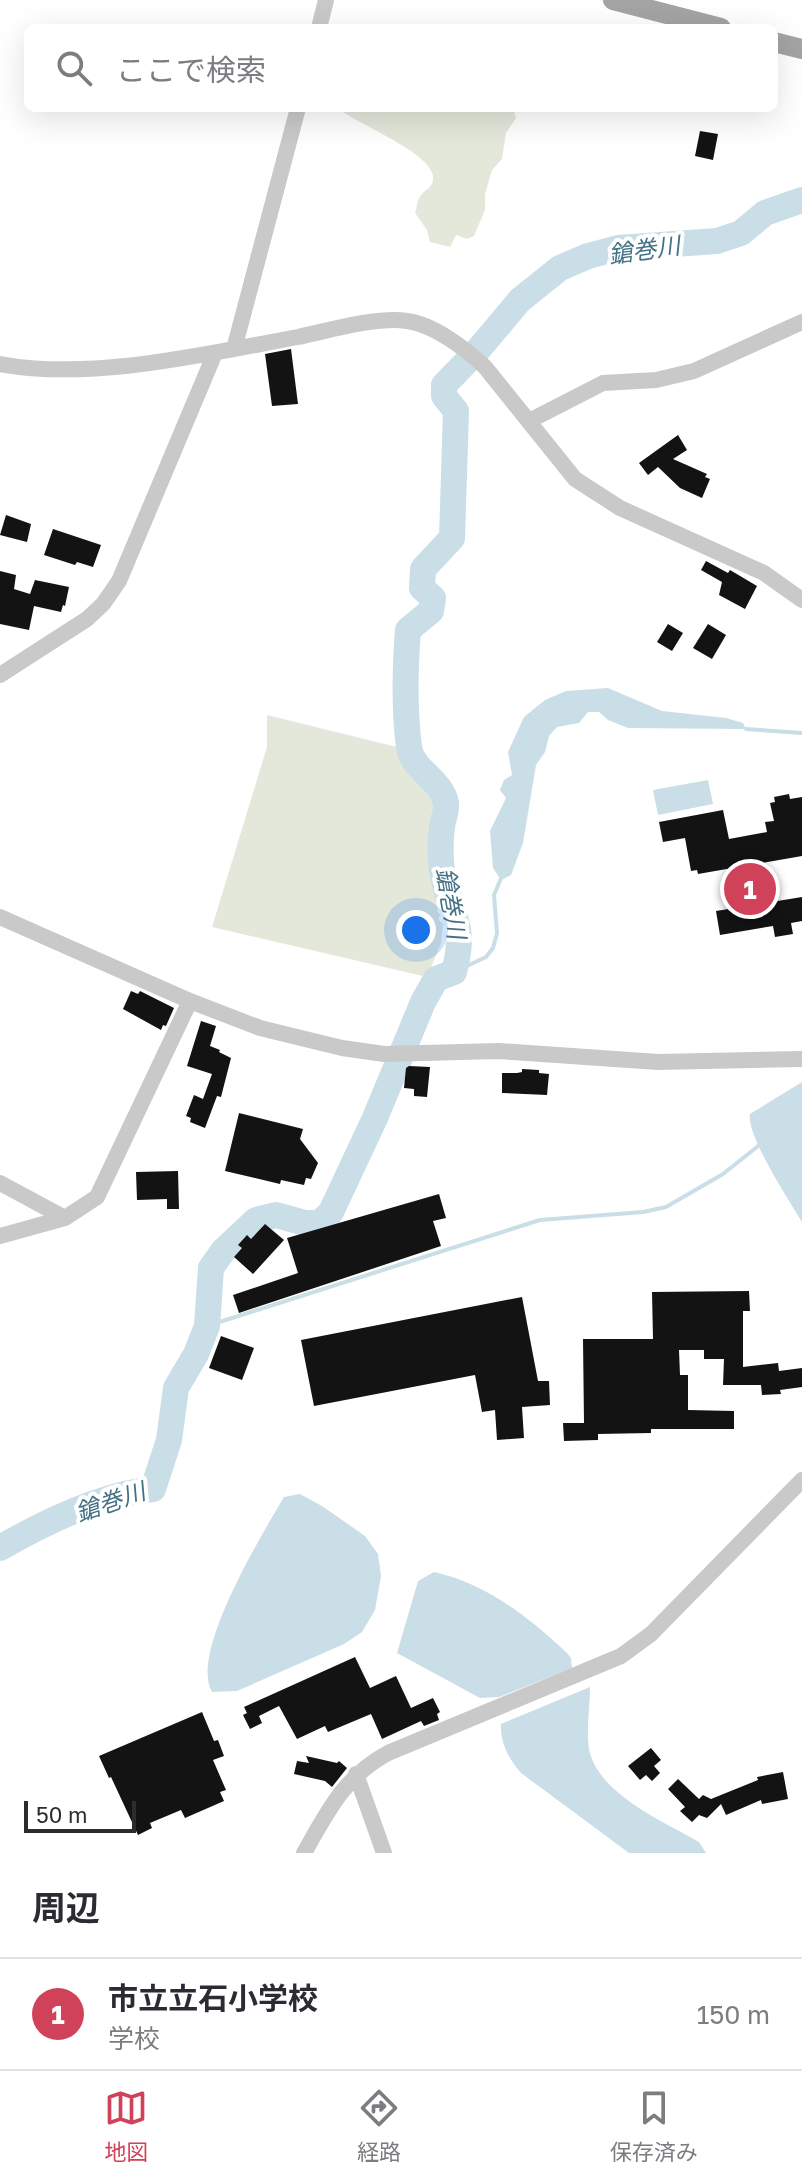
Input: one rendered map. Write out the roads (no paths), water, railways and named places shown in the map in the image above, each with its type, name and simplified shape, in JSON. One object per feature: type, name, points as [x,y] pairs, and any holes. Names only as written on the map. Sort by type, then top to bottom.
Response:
[{"type":"main road","points":[[613,0],[706,24]]},
{"type":"main road","points":[[778,43],[802,49]]},
{"type":"street","points":[[320,24],[326,0]]},
{"type":"street","points":[[234,349],[297,112]]},
{"type":"street","points":[[0,364],[75,371],[215,353],[371,323],[407,321],[441,334],[468,351],[485,367],[575,479],[620,508],[764,573],[802,600]]},
{"type":"street","points":[[529,421],[603,383],[656,380],[694,371],[802,322]]},
{"type":"street","points":[[0,675],[87,619],[103,604],[119,581],[215,353]]},
{"type":"street","points":[[0,917],[190,1001],[260,1028],[305,1040],[384,1054],[499,1051],[658,1062],[802,1059]]},
{"type":"street","points":[[0,1236],[65,1218],[97,1197],[190,1001]]},
{"type":"street","points":[[0,1183],[65,1218]]},
{"type":"street","points":[[304,1853],[334,1802],[356,1774],[388,1753],[621,1656],[651,1634],[802,1480]]},
{"type":"street","points":[[356,1774],[384,1853]]},
{"type":"water","points":[[608,688],[662,711],[726,718],[743,723],[746,729],[628,728],[608,720],[599,712],[588,712],[579,723],[557,727],[549,736],[545,752],[536,765],[523,843],[511,875],[501,880],[493,868],[490,831],[506,798],[500,790],[504,780],[512,775],[508,752],[524,717],[545,700],[566,691]]},
{"type":"water","points":[[708,780],[713,804],[658,815],[653,790]]},
{"type":"water","points":[[802,1082],[802,1222],[762,1152],[750,1114]]},
{"type":"water","points":[[300,1494],[365,1536],[378,1554],[381,1576],[375,1610],[362,1632],[344,1644],[237,1691],[212,1692],[208,1674],[211,1650],[232,1593],[284,1497]]},
{"type":"water","points":[[434,1572],[472,1584],[505,1603],[566,1652],[571,1658],[572,1668],[499,1697],[480,1698],[397,1653],[418,1581]]},
{"type":"water","points":[[590,1687],[589,1749],[605,1780],[634,1804],[699,1842],[706,1853],[629,1853],[521,1773],[513,1762],[504,1744],[501,1724]]},
{"type":"waterway","name":"鎗巻川","points":[[0,1548],[74,1511],[113,1497],[153,1489],[169,1440],[176,1388],[196,1354],[207,1326],[211,1268],[223,1251],[256,1220],[276,1215],[305,1223],[320,1223],[331,1212],[375,1118],[423,1002],[436,979],[454,972],[458,932],[441,858],[446,803],[439,788],[411,755],[406,703],[408,630],[431,611],[433,598],[422,588],[423,569],[452,538],[456,411],[444,396],[444,385],[520,300],[560,268],[618,248],[717,241],[741,233],[765,213],[802,200]]},
{"type":"waterway","points":[[746,729],[802,733]]},
{"type":"waterway","points":[[454,972],[486,957],[493,948],[497,933],[494,895],[502,876]]},
{"type":"waterway","points":[[207,1326],[540,1220],[643,1212],[666,1207],[723,1174],[762,1143]]},
{"type":"place","name":"市立立石小学校","points":[[750,889]]}]
